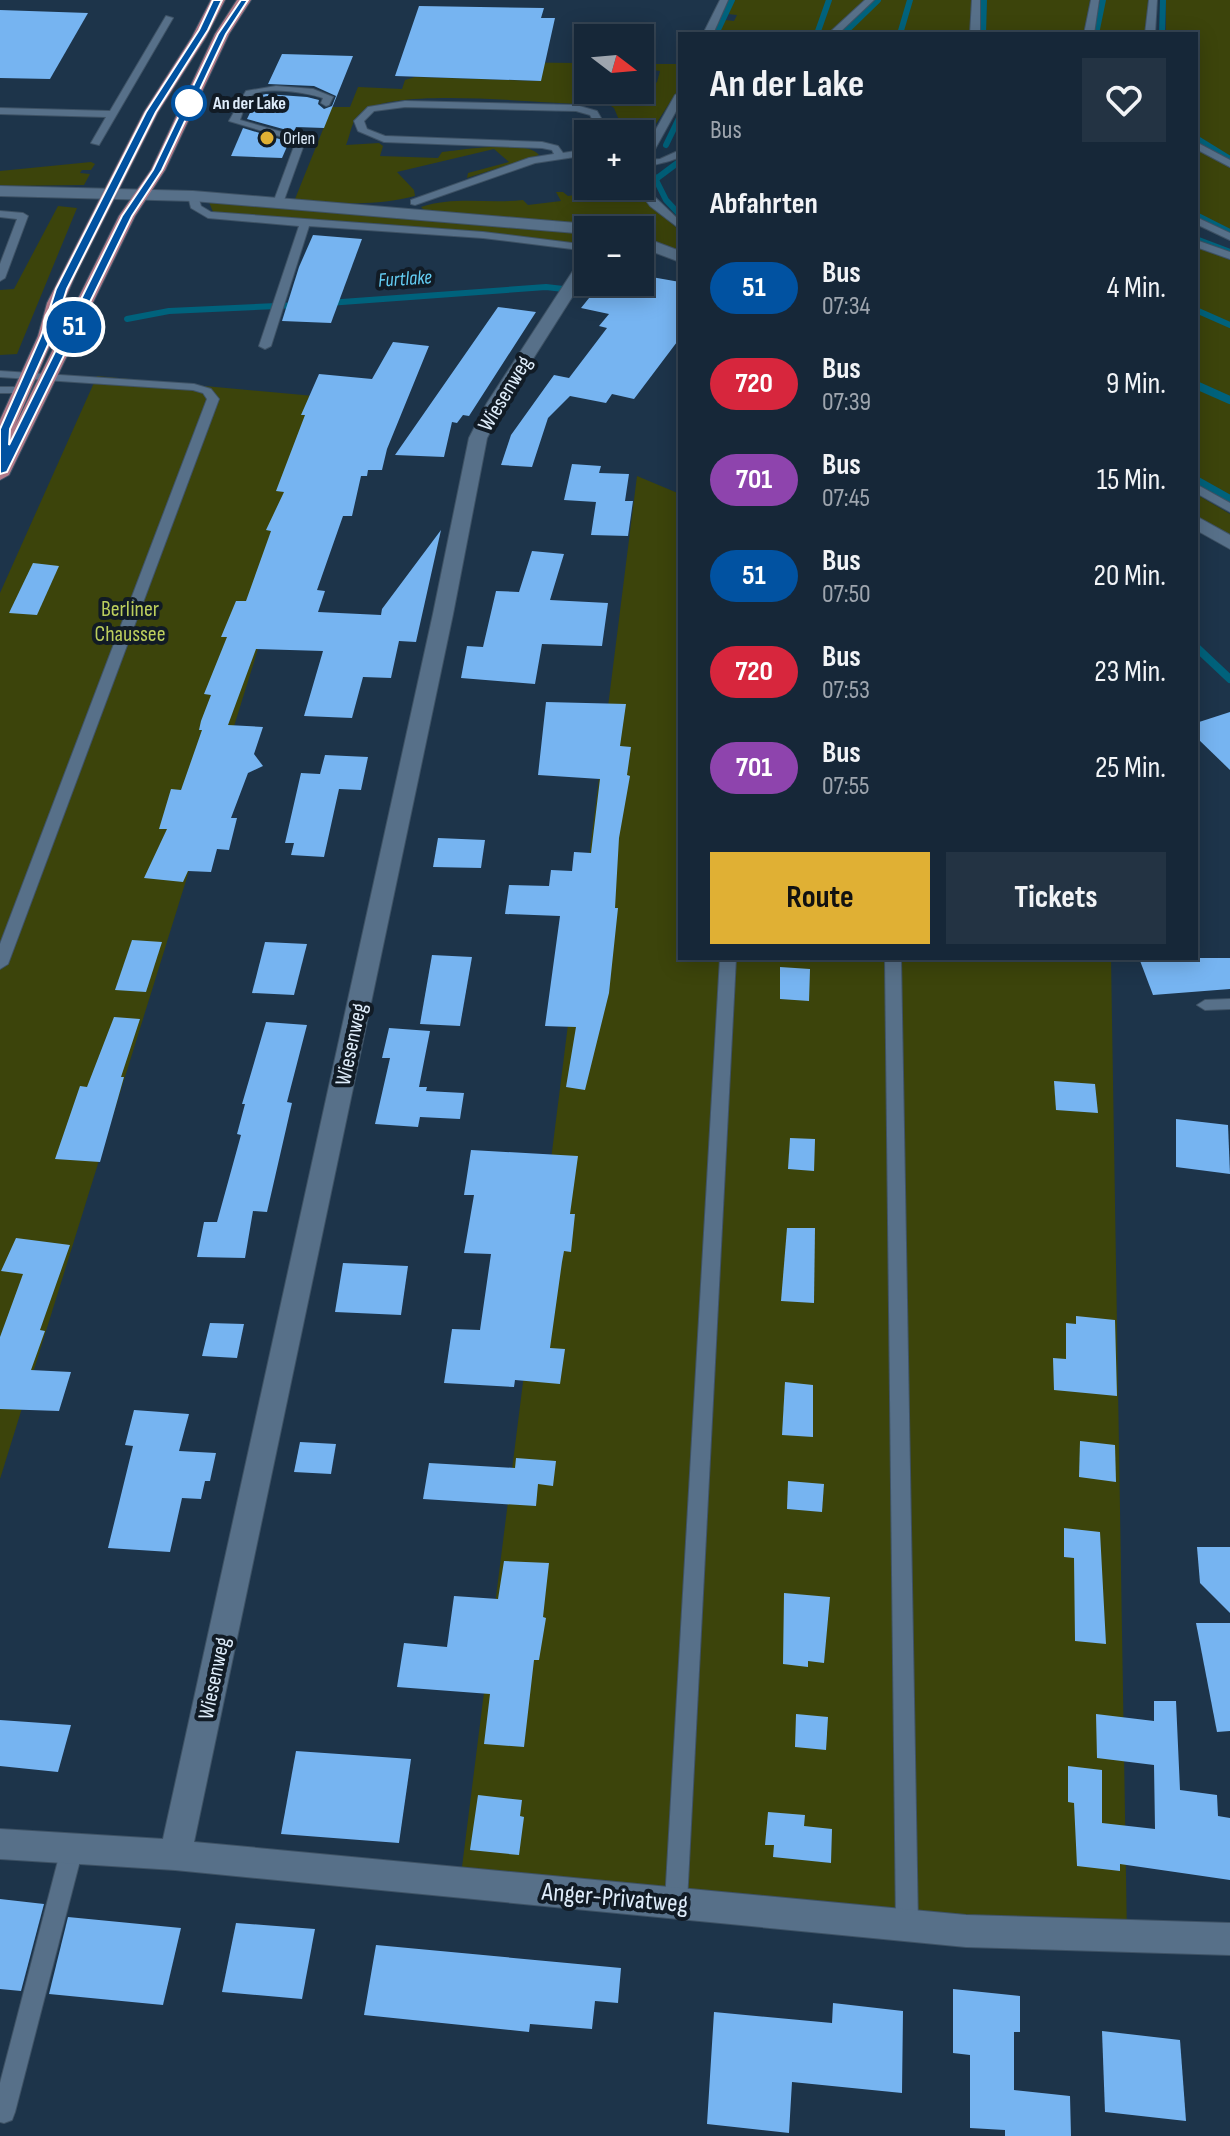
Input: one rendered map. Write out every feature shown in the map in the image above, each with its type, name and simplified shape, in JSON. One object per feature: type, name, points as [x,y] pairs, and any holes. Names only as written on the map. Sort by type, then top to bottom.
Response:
[{"type":"main road","points":[[1,474],[5,429],[46,336],[61,289],[151,112],[203,30],[218,0]]},
{"type":"main road","points":[[1,474],[127,216],[158,170],[222,34],[244,0]]},
{"type":"street","points":[[0,191],[193,196],[574,228]]},
{"type":"street","points":[[654,247],[678,256]]},
{"type":"street","name":"Wiesenweg","points":[[175,1855],[443,614],[475,448],[496,403],[574,281]]},
{"type":"street","points":[[1198,523],[1230,543]]},
{"type":"street","name":"Anger-Privatweg","points":[[0,1844],[175,1855],[907,1926],[1021,1934],[1230,1939]]},
{"type":"lane","points":[[709,32],[724,0]]},
{"type":"lane","points":[[835,32],[870,0]]},
{"type":"lane","points":[[975,32],[976,0]]},
{"type":"lane","points":[[1089,32],[1095,0]]},
{"type":"lane","points":[[1150,32],[1153,0]]},
{"type":"lane","points":[[96,143],[112,114],[154,57],[169,18]]},
{"type":"lane","points":[[278,203],[301,139],[234,121],[248,93],[257,89],[318,92],[328,97],[326,103]]},
{"type":"lane","points":[[654,142],[678,99]]},
{"type":"lane","points":[[560,155],[555,148],[542,145],[384,139],[363,131],[359,121],[371,109],[405,104],[576,108],[594,113],[598,120]]},
{"type":"lane","points":[[0,111],[112,114]]},
{"type":"lane","points":[[1198,146],[1230,164]]},
{"type":"lane","points":[[415,202],[466,186],[508,168],[574,154]]},
{"type":"lane","points":[[654,164],[678,154]]},
{"type":"lane","points":[[193,196],[196,208],[208,215],[483,235],[574,246]]},
{"type":"lane","points":[[651,200],[678,224]]},
{"type":"lane","points":[[0,214],[23,216],[0,278]]},
{"type":"lane","points":[[1198,221],[1230,237]]},
{"type":"lane","points":[[265,346],[305,223]]},
{"type":"lane","points":[[1198,244],[1230,256]]},
{"type":"lane","points":[[0,374],[25,382]]},
{"type":"lane","points":[[0,390],[50,376],[194,387],[207,391],[213,399],[0,964]]},
{"type":"lane","points":[[1198,489],[1230,508]]},
{"type":"lane","points":[[676,1902],[728,960]]},
{"type":"lane","points":[[893,960],[907,1926]]},
{"type":"lane","points":[[1205,1005],[1230,1004]]},
{"type":"lane","points":[[4,2112],[72,1849]]},
{"type":"green space","points":[[735,0],[865,0],[830,32],[720,32],[725,20],[734,21],[737,15],[728,14]]},
{"type":"green space","points":[[880,0],[972,0],[970,32],[847,32]]},
{"type":"green space","points":[[987,0],[1090,0],[1084,32],[985,32]]},
{"type":"green space","points":[[1104,0],[1148,0],[1146,32],[1098,32]]},
{"type":"green space","points":[[1166,0],[1230,0],[1230,157],[1198,136],[1198,32],[1166,32]]},
{"type":"green space","points":[[498,62],[574,63],[574,104],[433,98],[379,104],[358,115],[346,145],[379,143],[383,146],[380,156],[438,158],[442,152],[508,146],[532,150],[539,155],[467,178],[468,173],[509,162],[494,149],[397,172],[414,190],[415,196],[385,202],[295,199],[332,107],[350,107],[358,87],[402,89],[405,80],[415,77],[540,81]]},
{"type":"green space","points":[[654,64],[678,64],[678,88],[654,127],[654,120],[619,120],[614,108],[608,104],[654,104],[654,85],[660,71],[654,70]]},
{"type":"green space","points":[[1198,149],[1230,168],[1230,229],[1198,214]]},
{"type":"green space","points":[[95,164],[91,170],[80,173],[90,174],[84,185],[0,186],[0,171]]},
{"type":"green space","points":[[556,192],[574,195],[574,200],[645,200],[678,229],[678,250],[654,241],[654,216],[574,216],[574,224],[425,211],[421,207],[459,201],[523,200],[528,205],[561,201]]},
{"type":"green space","points":[[209,202],[574,231],[574,244],[385,224],[213,212]]},
{"type":"green space","points":[[58,206],[77,208],[17,354],[0,355],[0,290],[14,289]]},
{"type":"green space","points":[[1198,248],[1230,260],[1230,495],[1198,477]]},
{"type":"green space","name":"Berliner Chaussee","points":[[97,376],[336,398],[0,1479],[0,593]]},
{"type":"green space","points":[[637,476],[678,493],[678,960],[1111,960],[1127,1937],[460,1883]]},
{"type":"green space","points":[[1198,495],[1230,514],[1230,539],[1198,519]]},
{"type":"building","points":[[419,6],[544,8],[541,18],[555,18],[541,81],[395,76]]},
{"type":"building","points":[[0,10],[88,13],[50,79],[0,78]]},
{"type":"building","points":[[282,54],[353,56],[324,128],[296,127],[294,132],[247,119],[258,96],[266,94],[319,100],[318,104],[324,109],[332,106],[336,96],[314,86],[268,84]]},
{"type":"building","points":[[243,128],[289,142],[282,158],[231,156]]},
{"type":"building","points":[[313,235],[362,239],[331,323],[282,321],[299,267]]},
{"type":"building","points":[[654,277],[678,282],[678,341],[634,399],[612,394],[606,403],[570,396],[548,418],[532,467],[501,465],[511,435],[554,375],[569,378],[607,328],[599,326],[609,314],[581,308],[591,296],[654,296]]},
{"type":"building","points":[[498,307],[536,312],[469,416],[463,415],[457,423],[452,422],[444,457],[395,455]]},
{"type":"building","points":[[393,342],[429,346],[387,449],[382,470],[368,470],[367,476],[361,476],[352,516],[343,516],[317,590],[325,591],[318,612],[381,615],[382,609],[441,530],[416,642],[399,641],[391,678],[363,677],[352,718],[304,716],[323,651],[256,649],[228,725],[263,727],[254,754],[263,766],[248,773],[231,818],[237,818],[229,850],[217,849],[211,872],[188,871],[183,882],[144,878],[167,829],[159,829],[171,789],[181,790],[202,730],[199,730],[201,721],[211,695],[204,694],[227,637],[221,637],[236,601],[246,601],[271,531],[266,530],[284,492],[276,491],[305,415],[301,415],[319,374],[372,379]]},
{"type":"building","points":[[572,464],[601,466],[599,473],[629,474],[625,501],[633,501],[628,536],[591,535],[596,502],[564,500]]},
{"type":"building","points":[[532,551],[564,554],[550,600],[608,603],[602,646],[542,644],[535,684],[461,678],[467,646],[483,647],[496,591],[519,592]]},
{"type":"building","points":[[33,563],[59,566],[37,615],[9,613]]},
{"type":"building","points":[[546,702],[626,704],[620,746],[631,747],[627,775],[630,776],[619,838],[615,908],[618,908],[609,993],[585,1090],[566,1087],[576,1027],[545,1026],[560,916],[505,914],[509,885],[549,886],[551,870],[572,871],[574,852],[591,853],[600,779],[538,775]]},
{"type":"building","points":[[1230,712],[1230,770],[1198,739],[1198,722]]},
{"type":"building","points":[[325,755],[368,757],[361,790],[339,789],[324,857],[291,855],[294,843],[285,843],[301,773],[320,774]]},
{"type":"building","points":[[438,838],[485,840],[481,868],[433,867]]},
{"type":"building","points":[[132,940],[162,942],[146,992],[115,990]]},
{"type":"building","points":[[265,942],[307,944],[294,995],[252,993]]},
{"type":"building","points":[[432,955],[472,957],[460,1026],[420,1024]]},
{"type":"building","points":[[1230,958],[1230,989],[1153,995],[1140,960]]},
{"type":"building","points":[[780,967],[810,969],[809,1001],[780,999]]},
{"type":"building","points":[[114,1017],[140,1019],[121,1077],[124,1077],[100,1162],[55,1159],[80,1086],[87,1087]]},
{"type":"building","points":[[266,1022],[307,1025],[287,1102],[292,1103],[267,1212],[253,1211],[245,1258],[197,1257],[204,1222],[217,1222],[241,1135],[237,1134],[245,1104],[242,1104]]},
{"type":"building","points":[[389,1028],[430,1031],[419,1087],[427,1087],[426,1091],[464,1093],[460,1119],[420,1117],[418,1127],[375,1124],[390,1058],[382,1058]]},
{"type":"building","points":[[1054,1081],[1095,1084],[1098,1113],[1056,1110]]},
{"type":"building","points":[[1176,1119],[1228,1125],[1230,1174],[1176,1167]]},
{"type":"building","points":[[790,1138],[815,1139],[814,1171],[788,1169]]},
{"type":"building","points":[[471,1150],[578,1156],[570,1214],[575,1214],[571,1252],[564,1251],[550,1348],[565,1349],[560,1384],[515,1380],[514,1387],[444,1383],[452,1329],[480,1330],[491,1254],[464,1253],[474,1195],[464,1195]]},
{"type":"building","points":[[787,1228],[815,1228],[814,1303],[781,1301]]},
{"type":"building","points":[[16,1238],[70,1245],[40,1330],[45,1331],[31,1370],[71,1372],[59,1411],[0,1409],[0,1337],[23,1274],[1,1271]]},
{"type":"building","points":[[343,1263],[408,1266],[401,1315],[335,1312]]},
{"type":"building","points":[[1076,1316],[1115,1320],[1117,1396],[1054,1390],[1053,1358],[1066,1359],[1066,1323],[1076,1324]]},
{"type":"building","points":[[210,1323],[244,1324],[237,1358],[202,1356]]},
{"type":"building","points":[[785,1382],[813,1385],[813,1437],[782,1435]]},
{"type":"building","points":[[134,1410],[189,1414],[179,1451],[216,1453],[210,1481],[205,1481],[201,1499],[182,1498],[170,1552],[108,1548],[133,1446],[125,1445]]},
{"type":"building","points":[[1080,1441],[1115,1445],[1116,1482],[1079,1477]]},
{"type":"building","points":[[300,1442],[336,1444],[331,1474],[294,1472]]},
{"type":"building","points":[[516,1458],[556,1461],[553,1486],[538,1484],[536,1506],[423,1499],[429,1463],[515,1468]]},
{"type":"building","points":[[788,1481],[824,1484],[822,1512],[787,1509]]},
{"type":"building","points":[[1064,1528],[1100,1532],[1106,1644],[1075,1641],[1074,1558],[1064,1557]]},
{"type":"building","points":[[1197,1547],[1230,1547],[1230,1613],[1200,1583]]},
{"type":"building","points":[[504,1561],[549,1563],[543,1617],[546,1618],[539,1660],[534,1660],[524,1747],[484,1744],[490,1694],[397,1687],[404,1643],[447,1647],[454,1596],[498,1599]]},
{"type":"building","points":[[784,1593],[830,1597],[824,1663],[808,1661],[808,1667],[783,1664]]},
{"type":"building","points":[[1196,1623],[1230,1623],[1230,1731],[1217,1732]]},
{"type":"building","points":[[1154,1701],[1176,1701],[1180,1790],[1217,1795],[1218,1816],[1230,1818],[1230,1880],[1120,1864],[1120,1871],[1077,1866],[1074,1803],[1068,1802],[1068,1766],[1102,1770],[1102,1823],[1155,1829],[1154,1765],[1097,1758],[1096,1714],[1154,1721]]},
{"type":"building","points":[[796,1714],[828,1717],[826,1750],[795,1747]]},
{"type":"building","points":[[0,1720],[71,1725],[58,1772],[0,1766]]},
{"type":"building","points":[[296,1751],[411,1759],[399,1843],[281,1834]]},
{"type":"building","points":[[478,1795],[522,1800],[520,1816],[524,1817],[519,1855],[470,1850]]},
{"type":"building","points":[[768,1812],[805,1815],[804,1826],[832,1829],[831,1863],[773,1857],[774,1845],[765,1845]]},
{"type":"building","points":[[0,1899],[44,1904],[21,1991],[0,1989]]},
{"type":"building","points":[[68,1917],[181,1928],[163,2005],[49,1994]]},
{"type":"building","points":[[236,1923],[315,1929],[302,1999],[222,1992]]},
{"type":"building","points":[[376,1945],[621,1968],[618,2003],[595,2001],[592,2029],[530,2024],[529,2032],[364,2015]]},
{"type":"building","points":[[953,1989],[1020,1996],[1020,2032],[1014,2032],[1014,2090],[1070,2096],[1071,2136],[1005,2136],[1005,2130],[970,2128],[970,2055],[953,2053]]},
{"type":"building","points":[[833,2003],[903,2011],[902,2093],[792,2082],[789,2133],[707,2124],[714,2012],[832,2023]]},
{"type":"building","points":[[1102,2031],[1180,2040],[1186,2121],[1105,2112]]},
{"type":"waterway","points":[[717,32],[732,0]]},
{"type":"waterway","points":[[818,32],[829,0]]},
{"type":"waterway","points":[[845,32],[878,0]]},
{"type":"waterway","points":[[901,32],[910,0]]},
{"type":"waterway","points":[[983,32],[984,0]]},
{"type":"waterway","points":[[1096,32],[1103,0]]},
{"type":"waterway","points":[[1162,32],[1163,0]]},
{"type":"waterway","points":[[666,145],[678,120]]},
{"type":"waterway","points":[[1198,139],[1230,159]]},
{"type":"waterway","points":[[656,179],[678,162]]},
{"type":"waterway","points":[[654,176],[666,200],[678,213]]},
{"type":"waterway","points":[[1198,216],[1230,232]]},
{"type":"waterway","points":[[1198,240],[1230,252]]},
{"type":"waterway","name":"Furtlake","points":[[328,303],[546,287],[574,290]]},
{"type":"waterway","name":"Furtlake","points":[[127,319],[169,311],[300,305]]},
{"type":"waterway","points":[[1198,311],[1230,325]]},
{"type":"waterway","points":[[1198,386],[1230,400]]},
{"type":"waterway","points":[[1198,481],[1230,499]]},
{"type":"waterway","name":"Furtlake","points":[[1198,649],[1230,679]]},
{"type":"bus line","name":"51","points":[[218,0],[203,30],[151,112],[61,289],[42,347],[5,429],[1,450],[2,472],[127,216],[158,170],[222,34],[244,0]]},
{"type":"place","name":"An der Lake","points":[[189,103]]},
{"type":"place","name":"Orlen","points":[[267,138]]}]
